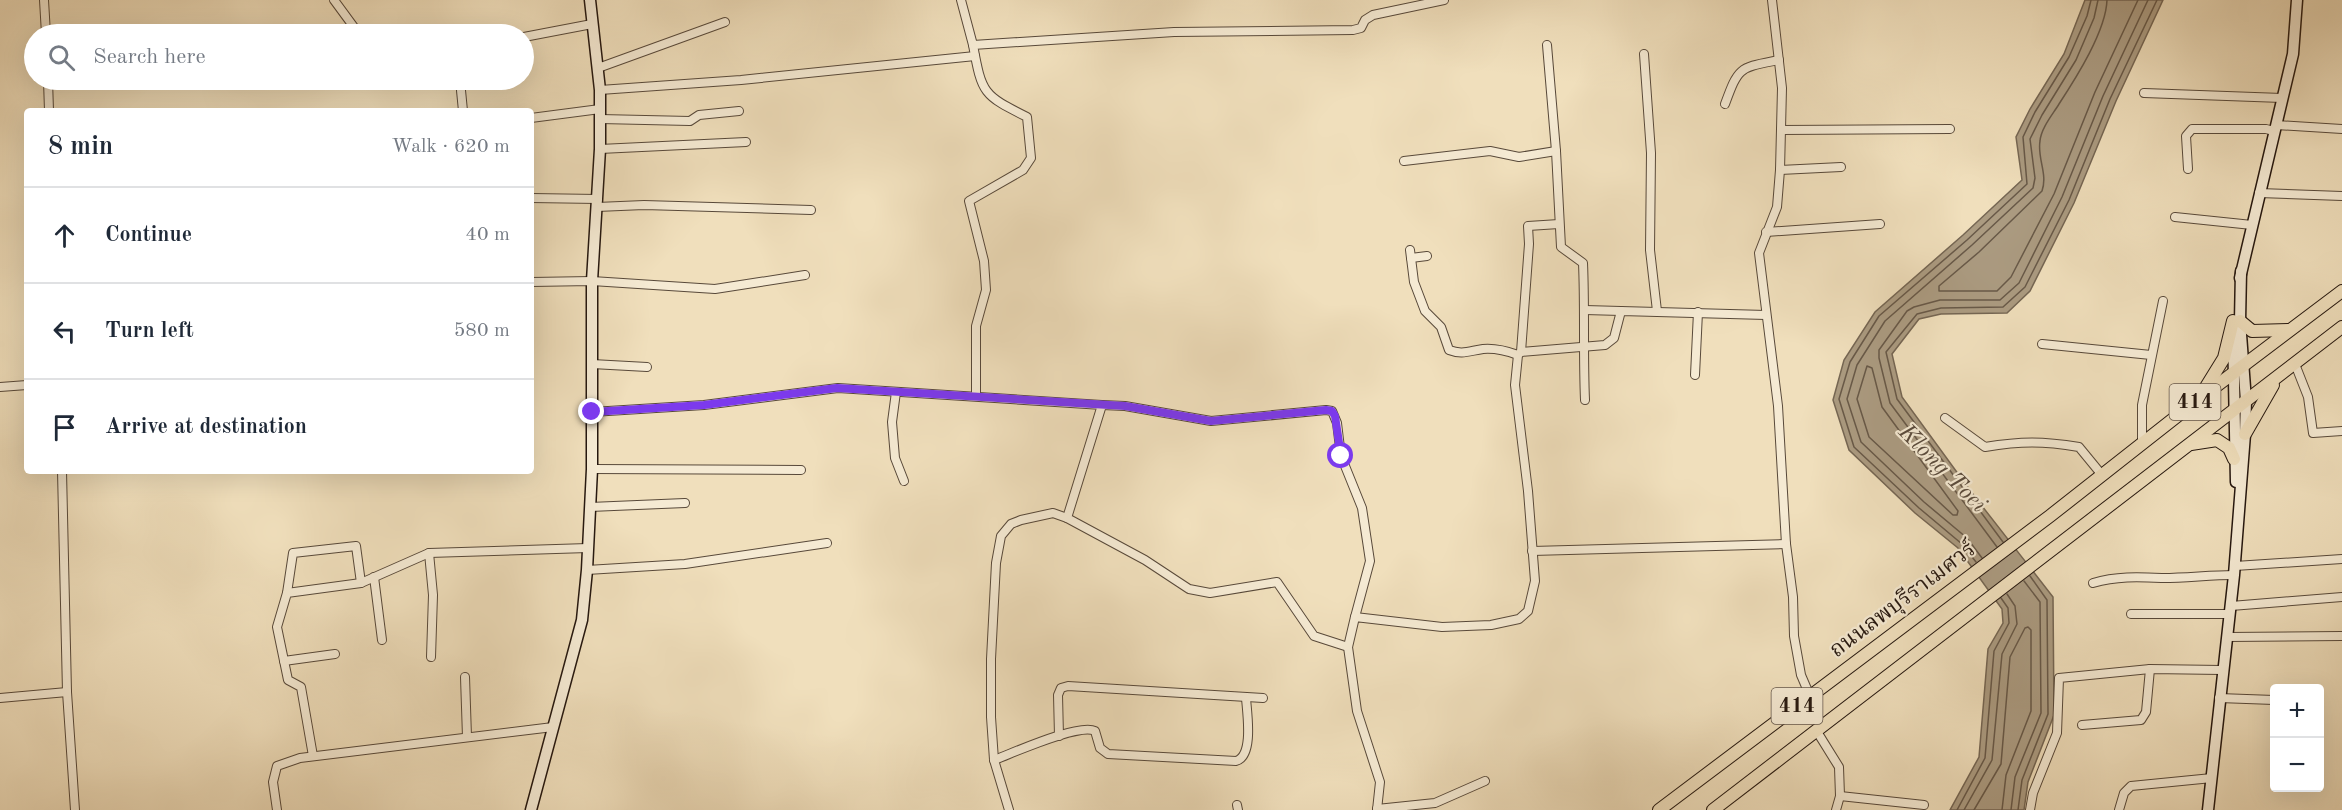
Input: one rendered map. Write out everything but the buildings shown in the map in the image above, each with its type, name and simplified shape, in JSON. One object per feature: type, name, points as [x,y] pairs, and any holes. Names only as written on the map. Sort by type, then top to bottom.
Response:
[{"type":"main road","name":"ถนนลพบุรีราเมศวร์","points":[[1659,810],[2050,516],[2342,291]]},
{"type":"main road","points":[[2195,402],[2224,358],[2237,321],[2252,331],[2290,330]]},
{"type":"main road","name":"414","points":[[1713,810],[2342,327]]},
{"type":"main road","points":[[2246,434],[2277,378]]},
{"type":"main road","points":[[2188,444],[2217,440],[2229,448],[2234,459]]},
{"type":"street","points":[[44,0],[45,24]]},
{"type":"street","points":[[334,0],[352,24]]},
{"type":"street","points":[[531,810],[582,620],[587,570],[592,468],[592,281],[600,149],[600,90],[590,0]]},
{"type":"street","points":[[961,0],[984,90],[996,101],[1027,117],[1031,158],[1023,170],[969,201],[984,261],[986,290],[976,326],[976,396]]},
{"type":"street","points":[[973,45],[1174,32],[1353,30],[1361,28],[1365,20],[1372,15],[1444,0]]},
{"type":"street","points":[[1772,0],[1782,88],[1780,170],[1777,207],[1759,253],[1778,406],[1794,636],[1801,675],[1810,696]]},
{"type":"street","points":[[2208,810],[2246,434],[2246,401],[2240,369],[2237,321],[2241,271],[2293,54],[2297,0]]},
{"type":"street","points":[[598,68],[725,22]]},
{"type":"street","points":[[534,35],[592,24]]},
{"type":"street","points":[[1546,45],[1556,151],[1561,247],[1583,262],[1585,400]]},
{"type":"street","points":[[1644,54],[1651,153],[1650,250],[1657,311]]},
{"type":"street","points":[[600,90],[741,80],[975,56]]},
{"type":"street","points":[[1725,104],[1736,74],[1744,69],[1779,60]]},
{"type":"street","points":[[48,90],[49,108]]},
{"type":"street","points":[[461,90],[463,108]]},
{"type":"street","points":[[2144,93],[2282,98]]},
{"type":"street","points":[[534,118],[600,114],[690,121],[699,115],[739,111]]},
{"type":"street","points":[[1781,130],[1950,129]]},
{"type":"street","points":[[2188,169],[2186,136],[2192,129],[2342,129]]},
{"type":"street","points":[[600,149],[747,142]]},
{"type":"street","points":[[1404,161],[1490,151],[1519,157],[1556,151]]},
{"type":"street","points":[[1780,170],[1841,167]]},
{"type":"street","points":[[2259,194],[2342,196]]},
{"type":"street","points":[[534,198],[644,205],[811,210]]},
{"type":"street","points":[[2175,217],[2252,225]]},
{"type":"street","points":[[1355,617],[1442,627],[1491,625],[1519,619],[1528,611],[1535,581],[1528,490],[1515,385],[1529,244],[1528,226],[1559,224]]},
{"type":"street","points":[[1766,232],[1880,224]]},
{"type":"street","points":[[1427,256],[1410,254],[1414,282],[1425,311],[1441,327],[1449,350],[1461,354],[1484,349],[1519,353],[1605,345],[1614,338],[1621,311]]},
{"type":"street","points":[[534,282],[592,281],[715,289],[806,274]]},
{"type":"street","points":[[2142,444],[2142,405],[2163,301]]},
{"type":"street","points":[[1585,310],[1766,315]]},
{"type":"street","points":[[1695,375],[1698,312]]},
{"type":"street","points":[[2042,344],[2151,355]]},
{"type":"street","points":[[592,364],[647,367]]},
{"type":"street","points":[[2295,364],[2308,398],[2313,433],[2342,431]]},
{"type":"street","points":[[2239,512],[2234,459],[2235,410],[2240,369]]},
{"type":"street","points":[[0,387],[24,385]]},
{"type":"street","points":[[592,412],[704,405],[837,388],[1125,406],[1211,421],[1332,411],[1337,423],[1341,456],[1362,508],[1370,561],[1348,647],[1357,711],[1380,782],[1377,810],[1434,803],[1485,781]]},
{"type":"street","points":[[896,392],[892,422],[895,458],[904,481]]},
{"type":"street","points":[[1066,518],[1102,405]]},
{"type":"street","points":[[1945,418],[1985,447],[2020,441],[2050,442],[2079,447],[2102,475]]},
{"type":"street","points":[[592,468],[801,470]]},
{"type":"street","points":[[62,474],[67,692],[75,810]]},
{"type":"street","points":[[590,507],[685,503]]},
{"type":"street","points":[[1009,810],[994,760],[991,659],[996,563],[1001,536],[1011,524],[1053,513],[1145,560],[1189,589],[1210,593],[1277,582],[1314,636],[1348,647]]},
{"type":"street","points":[[587,570],[685,564],[827,543]]},
{"type":"street","points":[[1532,551],[1786,544]]},
{"type":"street","points":[[313,756],[301,687],[288,680],[277,627],[287,593],[293,553],[356,546],[361,583]]},
{"type":"street","points":[[287,593],[361,583],[429,553],[588,548]]},
{"type":"street","points":[[429,553],[433,595],[431,657]]},
{"type":"street","points":[[2093,583],[2130,576],[2165,578],[2342,559]]},
{"type":"street","points":[[374,577],[382,640]]},
{"type":"street","points":[[2131,614],[2230,610],[2342,597]]},
{"type":"street","points":[[2227,637],[2342,636]]},
{"type":"street","points":[[284,662],[335,654]]},
{"type":"street","points":[[2030,810],[2033,793],[2057,733],[2058,680],[2150,669],[2222,670]]},
{"type":"street","points":[[2082,725],[2141,720],[2146,712],[2150,669]]},
{"type":"street","points":[[465,677],[467,737]]},
{"type":"street","points":[[1059,735],[1058,694],[1061,688],[1068,686],[1263,698]]},
{"type":"street","points":[[0,698],[67,692]]},
{"type":"street","points":[[994,760],[1059,735],[1090,728],[1095,730],[1100,748],[1107,754],[1236,761],[1242,759],[1246,754],[1248,721],[1246,698]]},
{"type":"street","points":[[2219,698],[2270,700]]},
{"type":"street","points":[[277,810],[273,782],[277,766],[300,758],[553,728]]},
{"type":"street","points":[[1816,730],[1839,767],[1840,796],[1836,810]]},
{"type":"street","points":[[2119,810],[2124,793],[2131,786],[2212,778]]},
{"type":"street","name":"414","points":[[1652,810],[1693,783]]},
{"type":"street","points":[[1840,796],[1924,805]]},
{"type":"water","name":"Klong Toei","points":[[2085,0],[2163,0],[2116,101],[2074,203],[2030,291],[2007,313],[1941,314],[1919,319],[1892,354],[1902,397],[1975,497],[2053,597],[2054,715],[2028,782],[2024,810],[1950,810],[1979,757],[1988,649],[2003,623],[2002,609],[1958,548],[1915,513],[1849,450],[1833,400],[1844,360],[1875,312],[2022,180],[2016,137],[2030,109],[2064,54]]},
{"type":"route","points":[[592,412],[704,405],[837,388],[1125,406],[1211,421],[1326,410],[1332,411],[1335,416],[1341,456]]}]
